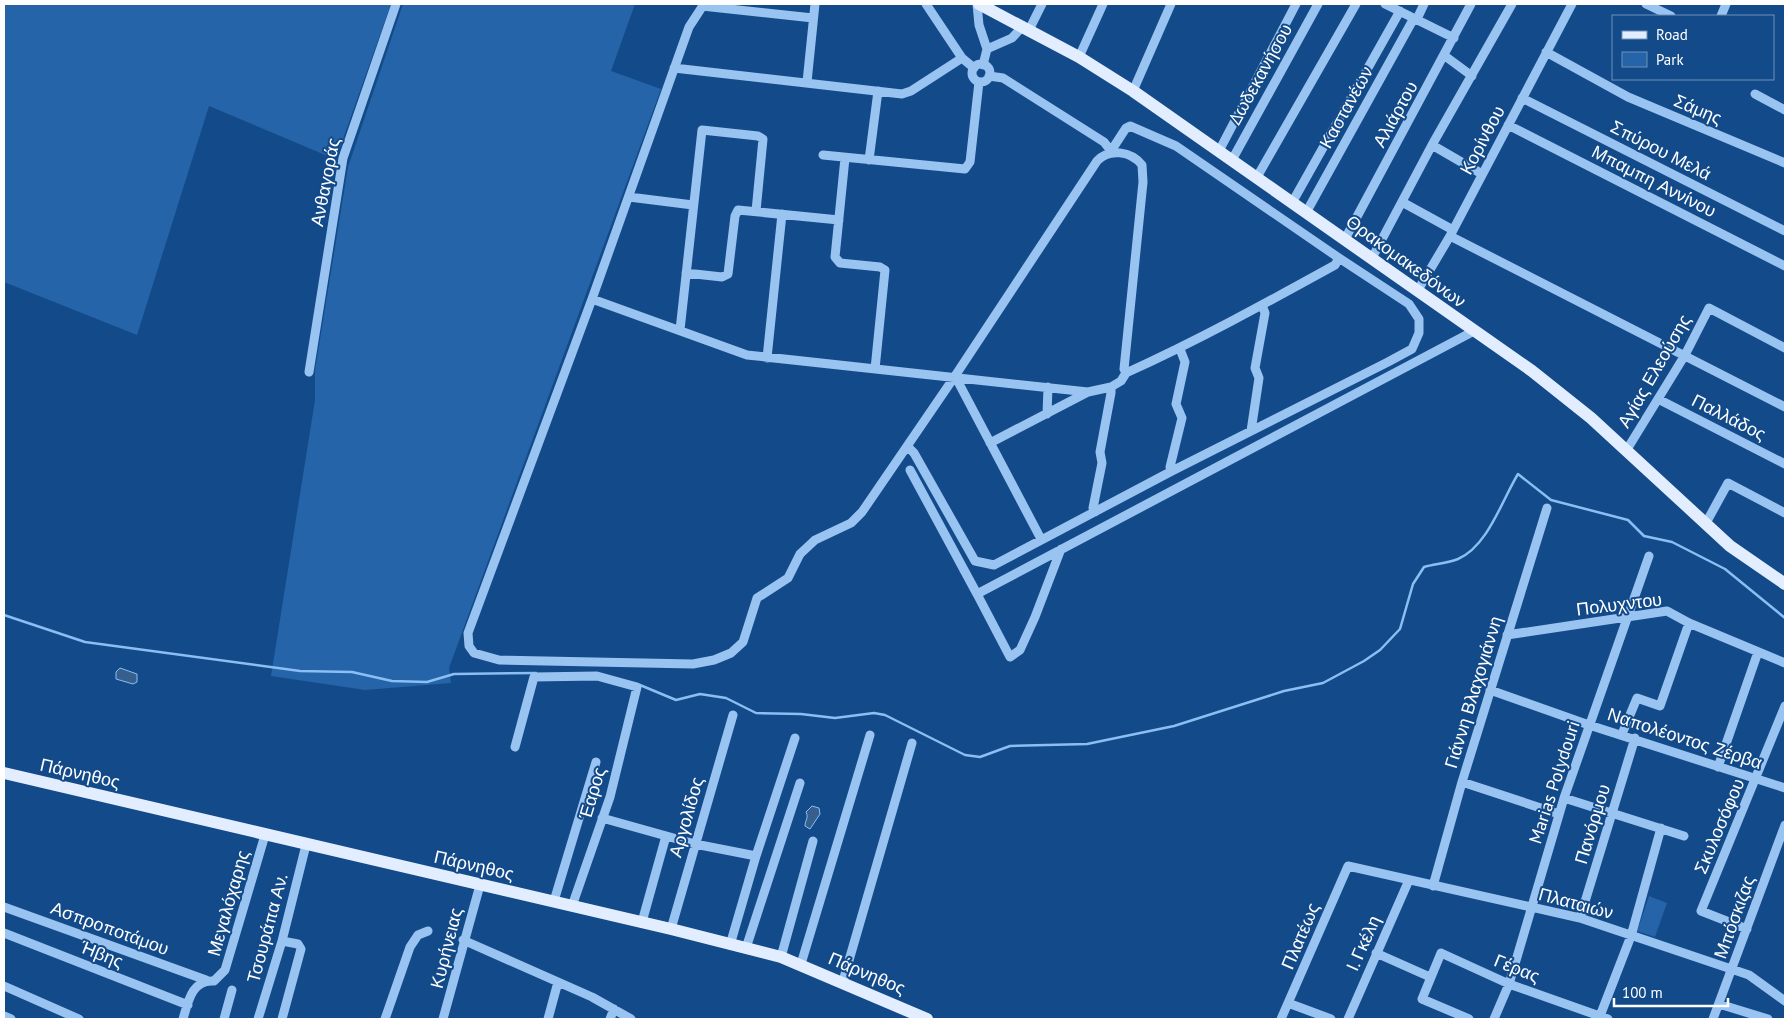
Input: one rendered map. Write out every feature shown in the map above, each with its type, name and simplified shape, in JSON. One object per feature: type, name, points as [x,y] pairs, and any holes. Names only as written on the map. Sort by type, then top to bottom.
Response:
[{"type":"main road","name":"Θρακομακεδόνων","points":[[978,4],[1079,57],[1133,91],[1293,201],[1558,390],[1739,554],[1783,580]]},
{"type":"main road","name":"Πάρνηθος","points":[[4,773],[306,845],[671,928],[781,957],[843,981],[927,1019]]},
{"type":"street","name":"Ανθαγοράς","points":[[309,372],[343,158],[396,4]]},
{"type":"street","points":[[807,82],[815,4]]},
{"type":"street","points":[[926,4],[962,58],[974,68]]},
{"type":"street","points":[[978,4],[979,25],[987,49],[984,65]]},
{"type":"street","points":[[987,49],[1012,38],[1026,28],[1042,4]]},
{"type":"street","points":[[1079,57],[1103,4]]},
{"type":"street","points":[[1133,91],[1171,4]]},
{"type":"street","name":"Δωδεκανήσου","points":[[1219,151],[1296,4]]},
{"type":"street","name":"Δωδεκανήσου","points":[[1232,160],[1318,4]]},
{"type":"street","points":[[1258,177],[1356,4]]},
{"type":"street","points":[[1388,4],[1454,38]]},
{"type":"street","name":"Καστανέων","points":[[1307,211],[1424,4]]},
{"type":"street","name":"Αλιάρτου","points":[[1345,239],[1445,56],[1471,4]]},
{"type":"street","points":[[1372,258],[1432,145],[1512,4]]},
{"type":"street","name":"Κορίνθου","points":[[1418,290],[1452,233],[1572,4]]},
{"type":"street","points":[[1646,4],[1669,15]]},
{"type":"street","points":[[813,18],[703,5],[689,27],[592,299],[468,633],[469,646],[479,656],[509,661],[693,664],[714,660],[731,653],[743,642],[757,598],[788,578],[797,558],[815,540],[850,523],[862,512],[908,447],[1097,161],[1102,156],[1111,152],[1126,128],[1130,126],[1176,146],[1409,304],[1419,319],[1419,333],[1412,348],[1388,362],[1172,471],[994,565],[975,561],[914,453],[908,447]]},
{"type":"street","points":[[1293,201],[1400,11]]},
{"type":"street","name":"Σάμης","points":[[1546,52],[1628,96],[1785,163]]},
{"type":"street","points":[[1445,56],[1472,76]]},
{"type":"street","points":[[674,68],[907,93],[962,58]]},
{"type":"street","points":[[974,68],[984,65]]},
{"type":"street","points":[[979,82],[986,80],[989,76],[988,68],[984,65]]},
{"type":"street","points":[[974,68],[973,76],[979,82]]},
{"type":"street","points":[[1263,68],[1277,78]]},
{"type":"street","points":[[989,76],[1003,78],[1104,142],[1111,152],[1132,156],[1142,165],[1143,182],[1124,369],[1126,373]]},
{"type":"street","points":[[824,156],[965,169],[970,162],[979,82]]},
{"type":"street","points":[[869,160],[878,91]]},
{"type":"street","points":[[1755,94],[1785,110]]},
{"type":"street","name":"Σπύρου Μελά","points":[[1522,98],[1785,231]]},
{"type":"street","name":"Μπαμπη Αννίνου","points":[[1508,125],[1785,266]]},
{"type":"street","points":[[680,330],[702,130],[758,136],[763,139],[756,211]]},
{"type":"street","points":[[1432,145],[1482,174]]},
{"type":"street","points":[[845,158],[835,257],[838,262],[880,267],[885,270],[875,369]]},
{"type":"street","points":[[629,197],[693,205]]},
{"type":"street","points":[[1402,202],[1452,233],[1785,407]]},
{"type":"street","points":[[686,272],[725,276],[728,271],[736,212],[742,210],[756,211],[839,220]]},
{"type":"street","points":[[767,358],[782,214]]},
{"type":"street","points":[[990,443],[1088,392],[1111,387],[1120,381],[1126,373],[1180,349],[1262,305],[1335,265],[1339,258]]},
{"type":"street","points":[[592,299],[740,353],[767,358],[955,376],[1088,392]]},
{"type":"street","points":[[1251,431],[1259,378],[1254,368],[1265,313],[1262,305]]},
{"type":"street","name":"Αγίας Ελεούσης","points":[[1626,451],[1685,355],[1709,308],[1785,348]]},
{"type":"street","points":[[977,594],[1474,331]]},
{"type":"street","points":[[1172,471],[1170,466],[1182,418],[1176,404],[1185,362],[1180,349]]},
{"type":"street","points":[[955,376],[1042,539]]},
{"type":"street","points":[[1046,414],[1048,387]]},
{"type":"street","points":[[1094,512],[1093,508],[1102,464],[1100,452],[1111,387]]},
{"type":"street","name":"Παλλάδος","points":[[1658,399],[1785,464]]},
{"type":"street","points":[[910,470],[1010,657],[1020,650],[1061,549]]},
{"type":"street","points":[[1706,523],[1728,483],[1785,514]]},
{"type":"street","name":"Γιάννη Βλαχογιάννη","points":[[1433,886],[1462,782],[1546,508]]},
{"type":"street","name":"Marias Polydouri","points":[[1494,1019],[1509,984],[1564,798],[1649,556]]},
{"type":"street","name":"Πολυχντου","points":[[1507,635],[1667,611],[1689,623],[1785,663]]},
{"type":"street","points":[[1622,734],[1637,698],[1660,706],[1689,623]]},
{"type":"street","points":[[1718,767],[1758,652]]},
{"type":"street","name":"Έαρος","points":[[515,747],[534,677],[597,676],[637,687],[610,797],[572,906]]},
{"type":"street","name":"Ναπολέοντος Ζέρβα","points":[[1490,690],[1589,725],[1635,738],[1785,788]]},
{"type":"street","name":"Σκυλοσόφου","points":[[1747,929],[1701,911],[1785,706]]},
{"type":"street","name":"Αργολίδος","points":[[671,928],[694,844],[734,715]]},
{"type":"street","points":[[801,964],[870,735]]},
{"type":"street","points":[[730,945],[756,856],[795,738]]},
{"type":"street","name":"Πανόρμου","points":[[1580,918],[1635,738]]},
{"type":"street","points":[[843,981],[912,743]]},
{"type":"street","points":[[554,901],[596,762]]},
{"type":"street","points":[[1462,782],[1560,814]]},
{"type":"street","points":[[746,948],[800,783]]},
{"type":"street","points":[[1564,798],[1684,836]]},
{"type":"street","points":[[602,818],[694,844],[756,856]]},
{"type":"street","name":"Μπόσκιζας","points":[[1713,1019],[1785,825]]},
{"type":"street","points":[[1604,1018],[1631,936],[1661,828]]},
{"type":"street","name":"Μεγαλόχαρης","points":[[183,1019],[195,987],[206,980],[214,981],[225,970],[265,835]]},
{"type":"street","points":[[642,922],[666,836]]},
{"type":"street","points":[[781,957],[813,841]]},
{"type":"street","name":"Τσουράπα Αν.","points":[[258,1019],[282,940],[306,845]]},
{"type":"street","name":"Πλαταιών","points":[[1348,866],[1580,918],[1749,975],[1785,1001]]},
{"type":"street","name":"Πλατέως","points":[[1281,1019],[1348,866]]},
{"type":"street","name":"Ι. Γκέλη","points":[[1348,1019],[1409,880]]},
{"type":"street","name":"Κυρήνειας","points":[[443,1019],[463,940],[480,885]]},
{"type":"street","name":"Ασπροποτάμου","points":[[4,907],[206,980]]},
{"type":"street","points":[[384,1019],[410,947],[418,935],[428,932]]},
{"type":"street","name":"Ήβης","points":[[4,933],[188,1005]]},
{"type":"street","points":[[282,940],[298,944],[301,949],[282,1019]]},
{"type":"street","points":[[463,940],[592,996],[631,1019]]},
{"type":"street","name":"Γέρας","points":[[1430,977],[1441,953],[1509,984],[1604,1018]]},
{"type":"street","points":[[1376,954],[1430,977],[1422,999],[1469,1019]]},
{"type":"street","points":[[548,1019],[558,982]]},
{"type":"street","points":[[4,986],[79,1019]]},
{"type":"street","points":[[224,1019],[232,990]]},
{"type":"street","points":[[1288,1003],[1331,1019]]},
{"type":"street","points":[[1719,1004],[1768,1019]]},
{"type":"street","points":[[610,1019],[614,1009]]},
{"type":"street","points":[[4,1016],[11,1019]]},
{"type":"green space","points":[[4,4],[391,4],[338,153],[330,157],[209,106],[137,335],[4,282]]},
{"type":"green space","points":[[403,4],[635,4],[611,71],[661,89],[449,668],[451,683],[365,690],[271,676],[315,400],[315,370],[348,167]]},
{"type":"green space","points":[[1649,896],[1667,903],[1655,937],[1637,931]]},
{"type":"shaded area","points":[[120,668],[137,674],[137,682],[133,684],[116,679],[116,672]]},
{"type":"shaded area","points":[[812,806],[819,808],[820,814],[810,829],[805,826],[806,812]]},
{"type":"waterway","points":[[640,685],[676,700],[700,694],[726,698],[756,713],[801,714],[835,718],[874,713],[885,715],[965,755],[980,757],[1010,746],[1087,744],[1174,726],[1284,691],[1323,683],[1364,661],[1380,650],[1400,629],[1413,584],[1424,567],[1450,562],[1469,553],[1486,533],[1518,474],[1551,500],[1628,520],[1644,536],[1672,542],[1725,569],[1785,618]]},
{"type":"waterway","points":[[4,615],[85,642],[300,671],[352,672],[392,681],[427,682],[454,674],[536,673]]}]
